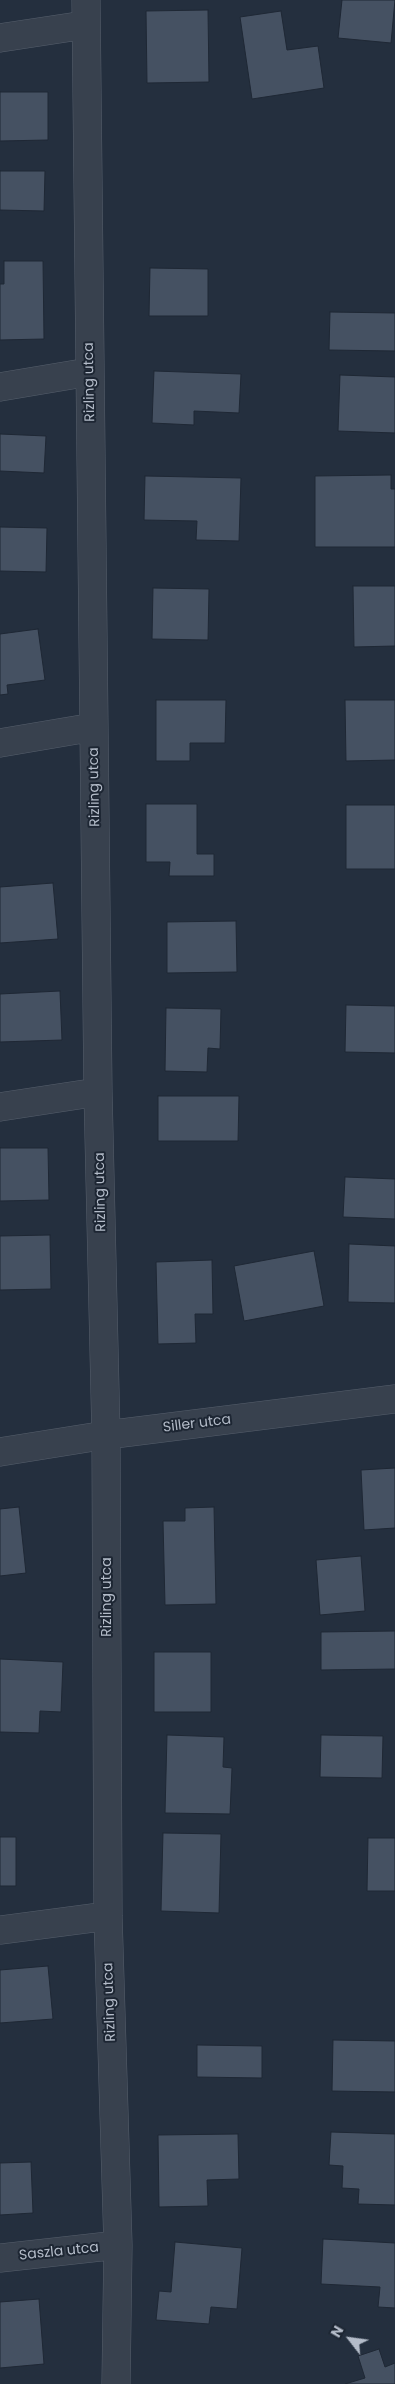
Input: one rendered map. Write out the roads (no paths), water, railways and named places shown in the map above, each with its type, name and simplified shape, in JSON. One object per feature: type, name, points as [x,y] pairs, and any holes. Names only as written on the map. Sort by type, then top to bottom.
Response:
[{"type":"street","points":[[0,38],[86,13]]},
{"type":"street","name":"Rizling utca","points":[[86,13],[98,1092],[106,1435],[108,1916],[118,2246],[116,2384]]},
{"type":"street","points":[[0,387],[90,372]]},
{"type":"street","points":[[0,743],[94,727]]},
{"type":"street","points":[[0,1107],[98,1092]]},
{"type":"street","name":"Siller utca","points":[[0,1452],[106,1435],[395,1399]]},
{"type":"street","points":[[0,1930],[108,1916]]},
{"type":"street","name":"Saszla utca","points":[[0,2258],[118,2246]]}]
